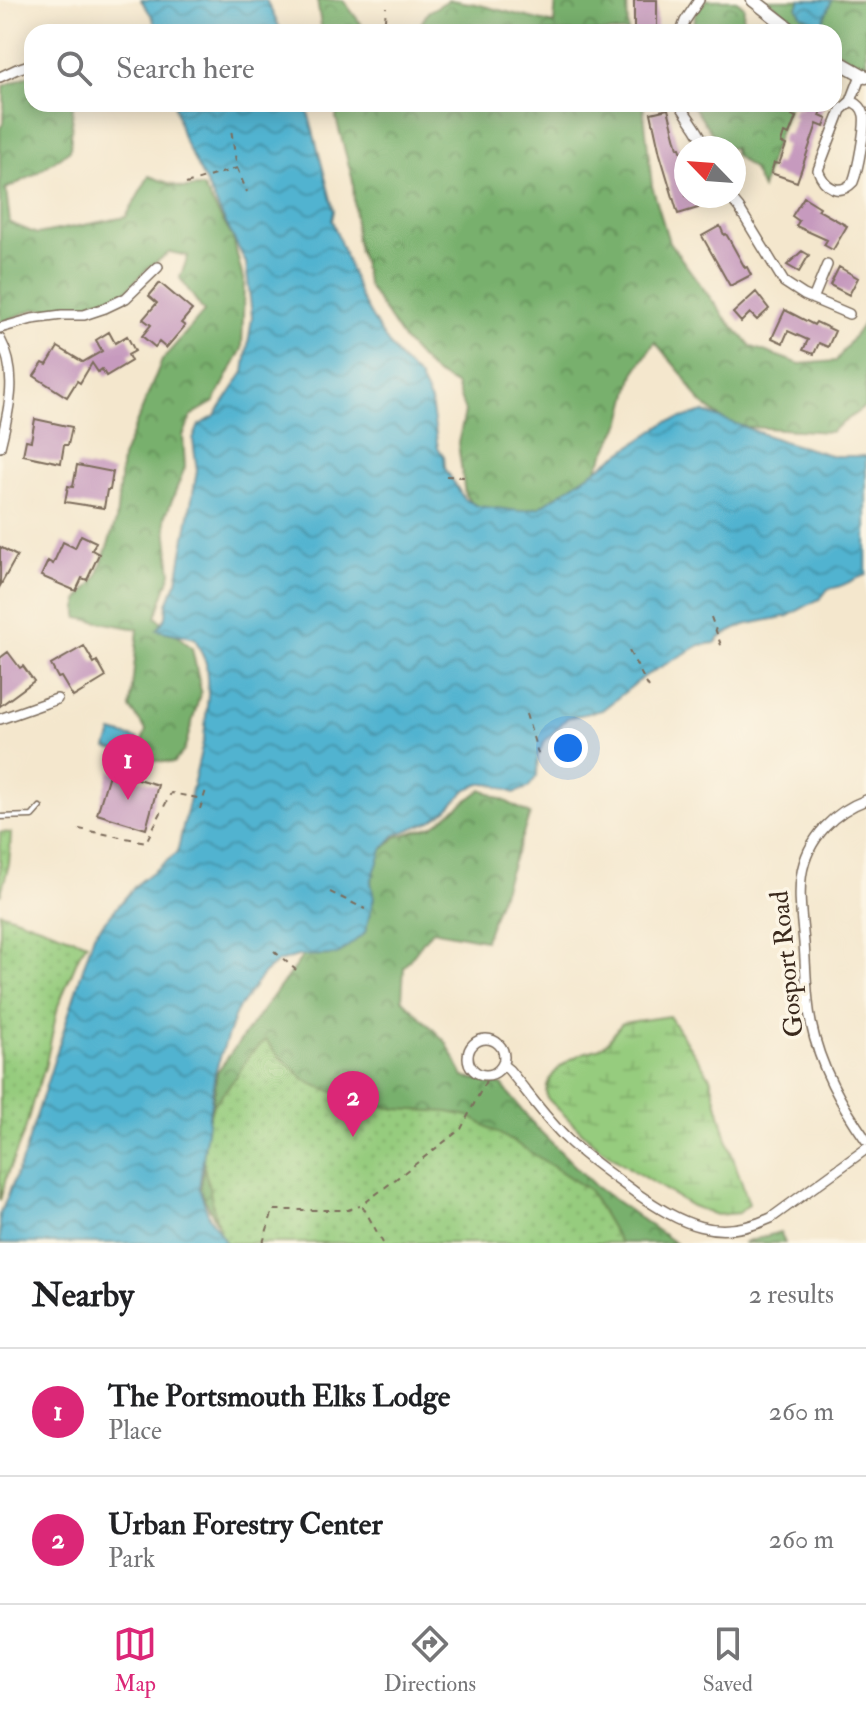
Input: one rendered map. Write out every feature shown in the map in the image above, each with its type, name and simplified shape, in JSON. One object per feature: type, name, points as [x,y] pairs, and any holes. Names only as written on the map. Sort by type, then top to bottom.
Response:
[{"type":"main road","points":[[753,0],[784,24]]},
{"type":"main road","points":[[842,64],[864,76]]},
{"type":"street","points":[[684,24],[699,0]]},
{"type":"street","points":[[0,77],[24,67]]},
{"type":"street","points":[[842,109],[851,101],[864,76]]},
{"type":"street","points":[[840,112],[818,170],[823,182],[839,189],[849,187],[853,182],[865,121],[862,109],[851,101]]},
{"type":"street","points":[[685,112],[701,136]]},
{"type":"street","points":[[739,208],[784,282],[793,290],[849,314]]},
{"type":"street","points":[[813,299],[827,265]]},
{"type":"street","points":[[0,328],[32,319],[84,315],[105,308],[126,298],[158,267]]},
{"type":"street","points":[[0,339],[12,375],[9,409],[0,447]]},
{"type":"street","points":[[0,719],[57,699]]},
{"type":"street","name":"Gosport Road","points":[[866,800],[837,815],[816,837],[805,857],[800,892],[808,997],[816,1043],[837,1095],[866,1140]]},
{"type":"street","points":[[488,1039],[499,1044],[504,1054],[503,1065],[495,1074],[477,1073],[469,1063],[470,1051],[477,1042],[488,1039]]},
{"type":"street","points":[[503,1065],[587,1158],[671,1217],[699,1228],[726,1232],[756,1226],[866,1149]]},
{"type":"lane","points":[[0,817],[32,816],[40,807]]},
{"type":"path","points":[[385,24],[386,7]]},
{"type":"path","points":[[231,129],[237,168],[247,192]]},
{"type":"path","points":[[186,184],[237,168]]},
{"type":"path","points":[[446,476],[464,477]]},
{"type":"path","points":[[711,617],[722,648]]},
{"type":"path","points":[[629,651],[649,688]]},
{"type":"path","points":[[526,714],[540,760]]},
{"type":"path","points":[[200,809],[207,787]]},
{"type":"path","points":[[79,829],[146,842],[171,793],[203,799]]},
{"type":"path","points":[[330,892],[365,909]]},
{"type":"path","points":[[274,951],[296,970]]},
{"type":"path","points":[[263,1243],[273,1210],[348,1210],[362,1205],[461,1129],[489,1075]]},
{"type":"path","points":[[362,1205],[383,1243]]},
{"type":"green space","points":[[317,0],[343,0],[361,24],[321,24]]},
{"type":"green space","points":[[449,0],[554,24],[421,24],[428,12]]},
{"type":"green space","points":[[556,0],[627,0],[628,24],[554,24]]},
{"type":"green space","points":[[706,0],[736,0],[744,7],[742,24],[694,24],[695,14]]},
{"type":"green space","points":[[768,0],[866,0],[866,69],[842,54],[842,24],[798,24]]},
{"type":"green space","points":[[24,77],[24,112],[72,112],[70,150],[34,175],[6,189],[10,223],[37,234],[126,217],[149,176],[182,188],[203,187],[233,238],[244,283],[242,349],[214,402],[192,415],[183,436],[185,467],[165,518],[171,573],[156,617],[192,648],[201,691],[184,751],[173,763],[136,758],[146,730],[130,708],[138,629],[78,618],[78,601],[97,577],[116,521],[122,458],[162,360],[204,312],[180,278],[188,256],[170,252],[147,269],[123,294],[83,308],[35,309],[0,321],[0,128],[4,122],[4,86]]},
{"type":"green space","points":[[337,112],[644,112],[652,186],[669,242],[726,319],[752,347],[800,364],[836,361],[865,321],[866,312],[866,406],[830,432],[732,426],[701,403],[655,342],[634,373],[622,421],[596,470],[552,510],[482,515],[465,495],[458,443],[465,412],[456,385],[434,373],[404,341],[368,286],[356,238],[353,181]]},
{"type":"green space","points":[[697,112],[787,112],[762,189],[753,170],[746,164],[746,136],[714,136]]},
{"type":"green space","points":[[482,789],[530,814],[485,940],[432,930],[404,967],[402,999],[446,1042],[464,1077],[502,1085],[535,1126],[595,1186],[675,1243],[227,1243],[200,1190],[217,1072],[379,853],[396,837],[433,826]]},
{"type":"green space","points":[[0,832],[11,833],[9,864],[0,896]]},
{"type":"green space","points":[[0,912],[87,943],[58,1006],[45,1068],[0,1201]]},
{"type":"green space","points":[[669,1016],[710,1077],[749,1204],[739,1213],[716,1215],[692,1206],[593,1143],[547,1098],[551,1077],[561,1066],[574,1057],[603,1046],[622,1023]]},
{"type":"green space","points":[[266,1040],[274,1051],[312,1084],[356,1100],[396,1109],[468,1116],[524,1148],[589,1190],[620,1243],[222,1243],[201,1142],[213,1105],[237,1076],[249,1055]]},
{"type":"green space","points":[[780,1232],[785,1243],[743,1243]]},
{"type":"water","points":[[141,0],[266,0],[278,24],[154,24]]},
{"type":"water","points":[[800,0],[832,0],[822,24],[802,16],[797,7]]},
{"type":"water","points":[[176,112],[308,112],[334,211],[332,220],[361,298],[400,359],[419,377],[431,402],[438,448],[444,456],[445,468],[464,499],[478,506],[520,511],[540,507],[667,422],[704,412],[782,441],[834,456],[866,456],[866,575],[828,589],[821,598],[788,616],[744,625],[715,643],[700,645],[645,676],[602,710],[567,718],[544,742],[538,755],[537,776],[528,788],[514,793],[492,784],[480,784],[467,789],[431,821],[395,835],[383,848],[371,882],[374,898],[365,933],[337,955],[298,956],[278,962],[264,973],[236,1012],[215,1072],[199,1188],[209,1216],[226,1243],[0,1243],[0,1215],[24,1155],[94,934],[136,885],[177,853],[204,738],[208,694],[206,663],[195,638],[157,630],[166,617],[167,603],[177,581],[197,471],[193,440],[199,425],[214,417],[244,372],[252,317],[246,263],[183,138]]},
{"type":"water","points":[[112,732],[138,739],[134,755],[107,748]]},
{"type":"building","points":[[634,0],[657,0],[657,24],[634,24]]},
{"type":"building","points":[[669,112],[675,136],[674,201],[651,113]]},
{"type":"building","points":[[794,112],[821,112],[820,116],[827,119],[824,127],[817,124],[797,182],[771,173],[774,163],[779,164],[786,145],[781,143],[784,133],[789,135],[796,117],[792,116]]},
{"type":"building","points":[[804,197],[820,207],[818,210],[847,226],[833,250],[824,245],[827,240],[796,226],[799,221],[792,216]]},
{"type":"building","points":[[676,208],[698,208],[678,214]]},
{"type":"building","points":[[720,226],[751,275],[730,286],[702,236]]},
{"type":"building","points":[[802,251],[809,255],[799,272],[787,265]]},
{"type":"building","points":[[839,267],[858,278],[849,295],[830,285]]},
{"type":"building","points":[[160,283],[192,310],[181,323],[185,326],[166,348],[159,342],[155,347],[142,336],[151,325],[143,319],[157,303],[149,296]]},
{"type":"building","points":[[756,292],[769,309],[757,320],[750,313],[741,322],[733,313]]},
{"type":"building","points":[[785,310],[814,325],[816,322],[835,331],[828,347],[819,343],[814,354],[803,350],[808,340],[788,331],[783,343],[772,338]]},
{"type":"building","points":[[109,332],[115,343],[127,336],[135,351],[128,355],[131,361],[106,376],[102,369],[98,372],[92,363],[67,397],[34,376],[43,363],[47,365],[58,347],[83,362],[102,351],[96,340]]},
{"type":"building","points":[[35,419],[72,427],[61,463],[23,455],[26,440],[31,441]]},
{"type":"building","points":[[77,465],[113,472],[104,508],[65,502],[68,486],[73,487]]},
{"type":"building","points":[[81,535],[96,542],[92,550],[99,554],[87,580],[82,578],[76,591],[41,576],[48,561],[53,564],[63,542],[75,548]]},
{"type":"building","points":[[0,547],[17,556],[0,586]]},
{"type":"building","points":[[84,646],[106,677],[73,697],[51,665]]},
{"type":"building","points":[[8,652],[34,681],[0,706],[0,658]]},
{"type":"building","points":[[110,771],[158,785],[146,829],[97,814]]},
{"type":"place","name":"The Portsmouth Elks Lodge","points":[[128,800]]},
{"type":"place","name":"Urban Forestry Center","points":[[353,1137]]}]
